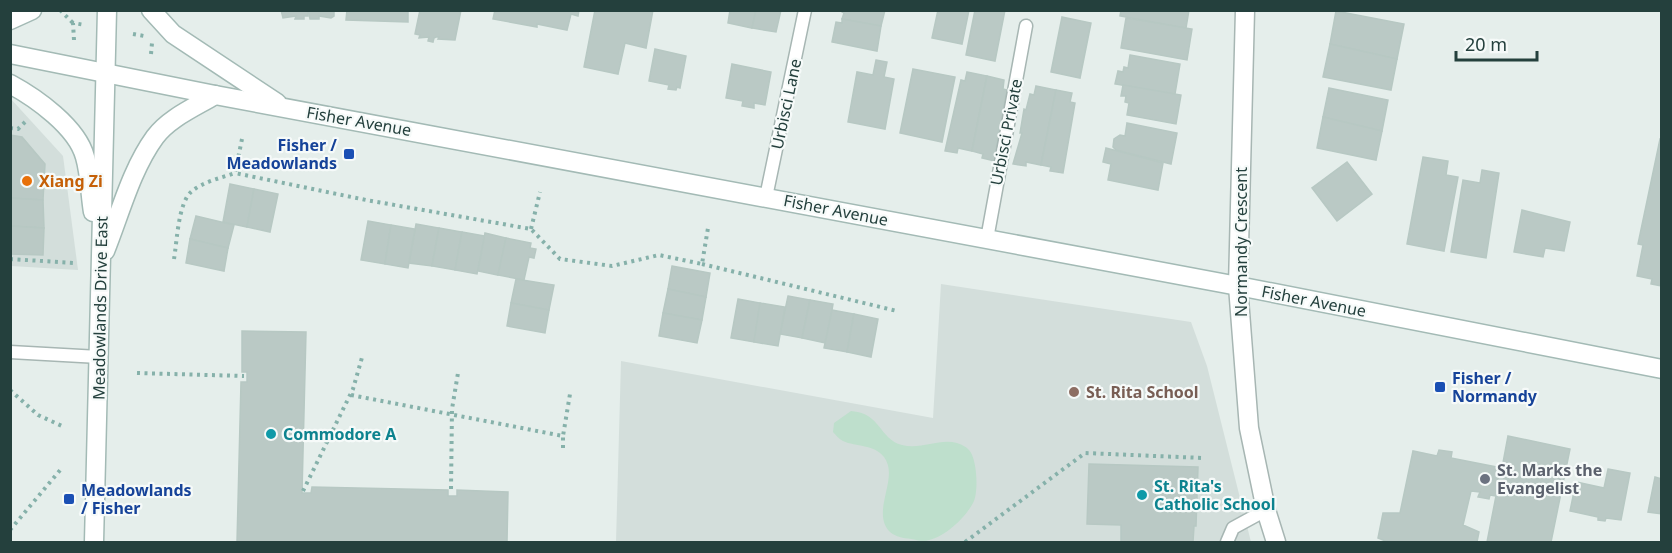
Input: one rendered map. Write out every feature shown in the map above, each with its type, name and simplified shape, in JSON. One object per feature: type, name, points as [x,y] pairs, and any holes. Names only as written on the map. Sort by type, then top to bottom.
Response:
[{"type":"main road","points":[[10,20],[32,10]]},
{"type":"main road","name":"Meadowlands Drive East","points":[[94,543],[107,10]]},
{"type":"main road","points":[[151,10],[173,34],[283,107]]},
{"type":"main road","name":"Normandy Crescent","points":[[1245,10],[1238,286],[1249,428],[1266,510],[1276,543]]},
{"type":"main road","name":"Fisher Avenue","points":[[10,54],[215,95],[766,196],[1662,369]]},
{"type":"main road","points":[[10,84],[29,94],[61,120],[85,155],[100,264]]},
{"type":"main road","points":[[100,264],[134,176],[156,136],[178,117],[215,95]]},
{"type":"lane","name":"Urbisci Lane","points":[[766,196],[805,10]]},
{"type":"lane","name":"Urbisci Private","points":[[987,239],[1026,26]]},
{"type":"lane","points":[[10,352],[99,357]]},
{"type":"lane","points":[[1227,543],[1233,528],[1266,510]]},
{"type":"path","points":[[60,10],[73,23],[85,25]]},
{"type":"path","points":[[73,23],[74,40]]},
{"type":"path","points":[[235,173],[242,139]]},
{"type":"path","points":[[174,259],[182,209],[186,200],[201,186],[235,173],[374,202],[531,229],[560,259],[612,266],[658,255],[897,311]]},
{"type":"path","points":[[531,229],[540,192]]},
{"type":"path","points":[[702,264],[708,228]]},
{"type":"path","points":[[10,259],[74,263]]},
{"type":"path","points":[[303,491],[351,395],[363,354]]},
{"type":"path","points":[[137,373],[244,376]]},
{"type":"path","points":[[451,489],[452,415],[458,373]]},
{"type":"path","points":[[10,390],[38,415],[62,426]]},
{"type":"path","points":[[563,448],[570,394]]},
{"type":"path","points":[[351,395],[563,436]]},
{"type":"path","points":[[965,543],[1085,453],[1203,458]]},
{"type":"path","points":[[10,530],[61,469]]},
{"type":"shaded area","points":[[10,98],[63,156],[78,270],[11,266]]},
{"type":"shaded area","name":"St. Rita School","points":[[941,284],[1191,322],[1207,366],[1251,542],[616,542],[621,361],[933,418]]},
{"type":"green space","points":[[851,411],[868,416],[894,442],[902,445],[916,446],[950,442],[958,443],[968,449],[974,460],[975,498],[970,509],[954,526],[942,535],[924,541],[900,537],[890,532],[883,515],[889,475],[884,457],[870,448],[843,441],[833,432],[834,423]]},
{"type":"building","points":[[281,10],[308,10],[308,16],[304,16],[304,19],[295,19],[296,16],[283,18]]},
{"type":"building","points":[[308,10],[334,10],[334,16],[331,18],[319,16],[319,19],[310,19]]},
{"type":"building","points":[[347,10],[408,10],[408,22],[346,20]]},
{"type":"building","points":[[420,10],[461,10],[455,40],[436,37],[433,42],[428,41],[429,37],[419,38],[420,35],[415,34]]},
{"type":"building","points":[[495,10],[579,10],[578,16],[571,14],[567,30],[493,19]]},
{"type":"building","points":[[595,10],[653,10],[646,48],[625,43],[618,74],[584,67]]},
{"type":"building","points":[[730,10],[756,10],[752,28],[728,23]]},
{"type":"building","points":[[756,10],[781,10],[776,32],[752,28]]},
{"type":"building","points":[[839,10],[885,10],[881,26],[842,19],[844,13]]},
{"type":"building","points":[[938,10],[969,10],[962,44],[932,38]]},
{"type":"building","points":[[975,10],[1005,10],[995,61],[966,55]]},
{"type":"building","points":[[1121,10],[1189,10],[1186,28],[1120,16]]},
{"type":"building","points":[[1336,11],[1404,24],[1397,59],[1330,44]]},
{"type":"building","points":[[1062,17],[1091,23],[1080,78],[1051,72]]},
{"type":"building","points":[[1126,18],[1192,29],[1187,60],[1121,48]]},
{"type":"building","points":[[842,19],[881,26],[877,51],[832,42],[836,22],[842,23]]},
{"type":"building","points":[[1330,44],[1397,59],[1391,90],[1323,77]]},
{"type":"building","points":[[655,49],[686,56],[680,88],[668,89],[669,85],[649,81]]},
{"type":"building","points":[[1130,55],[1180,64],[1175,94],[1115,84],[1118,71],[1123,72],[1124,67],[1128,68]]},
{"type":"building","points":[[876,60],[887,62],[884,77],[894,79],[885,129],[848,122],[857,72],[873,75]]},
{"type":"building","points":[[732,64],[771,72],[765,105],[754,103],[754,108],[742,106],[743,101],[726,98]]},
{"type":"building","points":[[913,69],[955,77],[942,142],[900,133]]},
{"type":"building","points":[[967,72],[987,76],[972,151],[958,148],[957,153],[945,151],[961,80],[965,81]]},
{"type":"building","points":[[987,76],[1004,80],[1003,89],[1007,90],[995,161],[982,158],[983,154],[972,151]]},
{"type":"building","points":[[1123,85],[1181,95],[1176,124],[1127,115],[1129,103],[1125,102],[1126,96],[1121,96]]},
{"type":"building","points":[[1036,86],[1056,90],[1041,165],[1026,162],[1026,166],[1013,164],[1022,133],[1020,133],[1024,109],[1026,110],[1030,94],[1034,95]]},
{"type":"building","points":[[1329,88],[1388,100],[1382,131],[1323,117]]},
{"type":"building","points":[[1056,90],[1072,93],[1070,102],[1075,103],[1063,173],[1050,171],[1051,167],[1041,165]]},
{"type":"building","points":[[1323,117],[1382,131],[1376,160],[1317,148]]},
{"type":"building","points":[[1127,123],[1177,133],[1171,164],[1116,150],[1113,147],[1114,139],[1120,135],[1125,136]]},
{"type":"building","name":"Xiang Zi","points":[[10,135],[22,137],[45,164],[43,200],[10,198]]},
{"type":"building","points":[[1660,139],[1662,140],[1662,286],[1651,284],[1652,279],[1637,276],[1643,245],[1638,244]]},
{"type":"building","points":[[1106,148],[1163,163],[1158,190],[1108,180],[1111,164],[1103,162]]},
{"type":"building","points":[[1423,157],[1448,161],[1446,175],[1458,177],[1444,251],[1407,244]]},
{"type":"building","points":[[1347,162],[1372,194],[1337,221],[1312,188]]},
{"type":"building","points":[[1482,170],[1499,173],[1486,258],[1451,252],[1463,180],[1480,183]]},
{"type":"building","points":[[230,184],[254,189],[247,227],[223,222]]},
{"type":"building","points":[[254,189],[278,194],[270,232],[247,227]]},
{"type":"building","points":[[10,198],[43,200],[44,228],[10,226]]},
{"type":"building","points":[[1522,210],[1570,222],[1564,251],[1545,248],[1543,257],[1514,252]]},
{"type":"building","points":[[196,216],[234,225],[228,248],[190,239]]},
{"type":"building","points":[[368,221],[391,225],[385,264],[361,260]]},
{"type":"building","points":[[416,224],[439,228],[432,266],[409,263]]},
{"type":"building","points":[[391,225],[415,229],[408,268],[385,264]]},
{"type":"building","points":[[10,226],[44,228],[43,255],[10,254]]},
{"type":"building","points":[[439,228],[462,232],[455,270],[432,266]]},
{"type":"building","points":[[462,232],[485,236],[477,274],[455,270]]},
{"type":"building","points":[[485,233],[506,238],[498,275],[478,271]]},
{"type":"building","points":[[506,238],[531,243],[530,248],[536,249],[534,258],[529,257],[524,280],[498,275]]},
{"type":"building","points":[[190,239],[228,248],[224,271],[186,263]]},
{"type":"building","points":[[672,266],[710,273],[706,297],[668,289]]},
{"type":"building","points":[[516,279],[554,285],[549,310],[511,303]]},
{"type":"building","points":[[668,289],[706,297],[702,320],[663,313]]},
{"type":"building","points":[[788,296],[810,300],[802,338],[780,334]]},
{"type":"building","points":[[738,299],[760,303],[754,342],[731,338]]},
{"type":"building","points":[[810,300],[833,304],[826,343],[802,338]]},
{"type":"building","points":[[511,303],[549,310],[545,333],[507,326]]},
{"type":"building","points":[[760,303],[785,307],[778,346],[754,342]]},
{"type":"building","points":[[832,310],[854,314],[847,352],[824,348]]},
{"type":"building","points":[[663,313],[702,320],[697,343],[659,336]]},
{"type":"building","points":[[854,314],[878,319],[871,357],[847,352]]},
{"type":"building","name":"Commodore A","points":[[242,331],[306,332],[302,493],[311,493],[312,487],[448,490],[448,496],[457,496],[457,490],[508,492],[507,542],[237,542],[241,382],[247,382],[247,372],[242,372]]},
{"type":"building","name":"St. Marks the Evangelist","points":[[1508,436],[1570,449],[1551,542],[1487,542],[1496,496],[1490,495],[1489,499],[1478,497],[1480,492],[1471,491],[1463,525],[1479,532],[1477,542],[1388,542],[1378,538],[1383,513],[1400,513],[1413,451],[1437,456],[1439,450],[1452,452],[1451,458],[1502,468]]},
{"type":"building","name":"St. Rita's Catholic School","points":[[1089,464],[1198,467],[1196,526],[1194,526],[1193,542],[1121,542],[1121,525],[1087,524]]},
{"type":"building","points":[[1608,469],[1630,473],[1621,520],[1606,518],[1605,521],[1598,520],[1598,517],[1570,511],[1576,482],[1604,488]]},
{"type":"building","points":[[1655,477],[1662,479],[1662,514],[1648,512]]},
{"type":"place","name":"Fisher / Meadowlands","points":[[349,154]]},
{"type":"place","name":"Xiang Zi","points":[[27,181]]},
{"type":"place","name":"Fisher / Normandy","points":[[1440,387]]},
{"type":"place","name":"St. Rita School","points":[[1074,392]]},
{"type":"place","name":"Commodore A","points":[[271,434]]},
{"type":"place","name":"St. Marks the Evangelist","points":[[1485,479]]},
{"type":"place","name":"St. Rita's Catholic School","points":[[1142,495]]},
{"type":"place","name":"Meadowlands / Fisher","points":[[69,499]]}]
